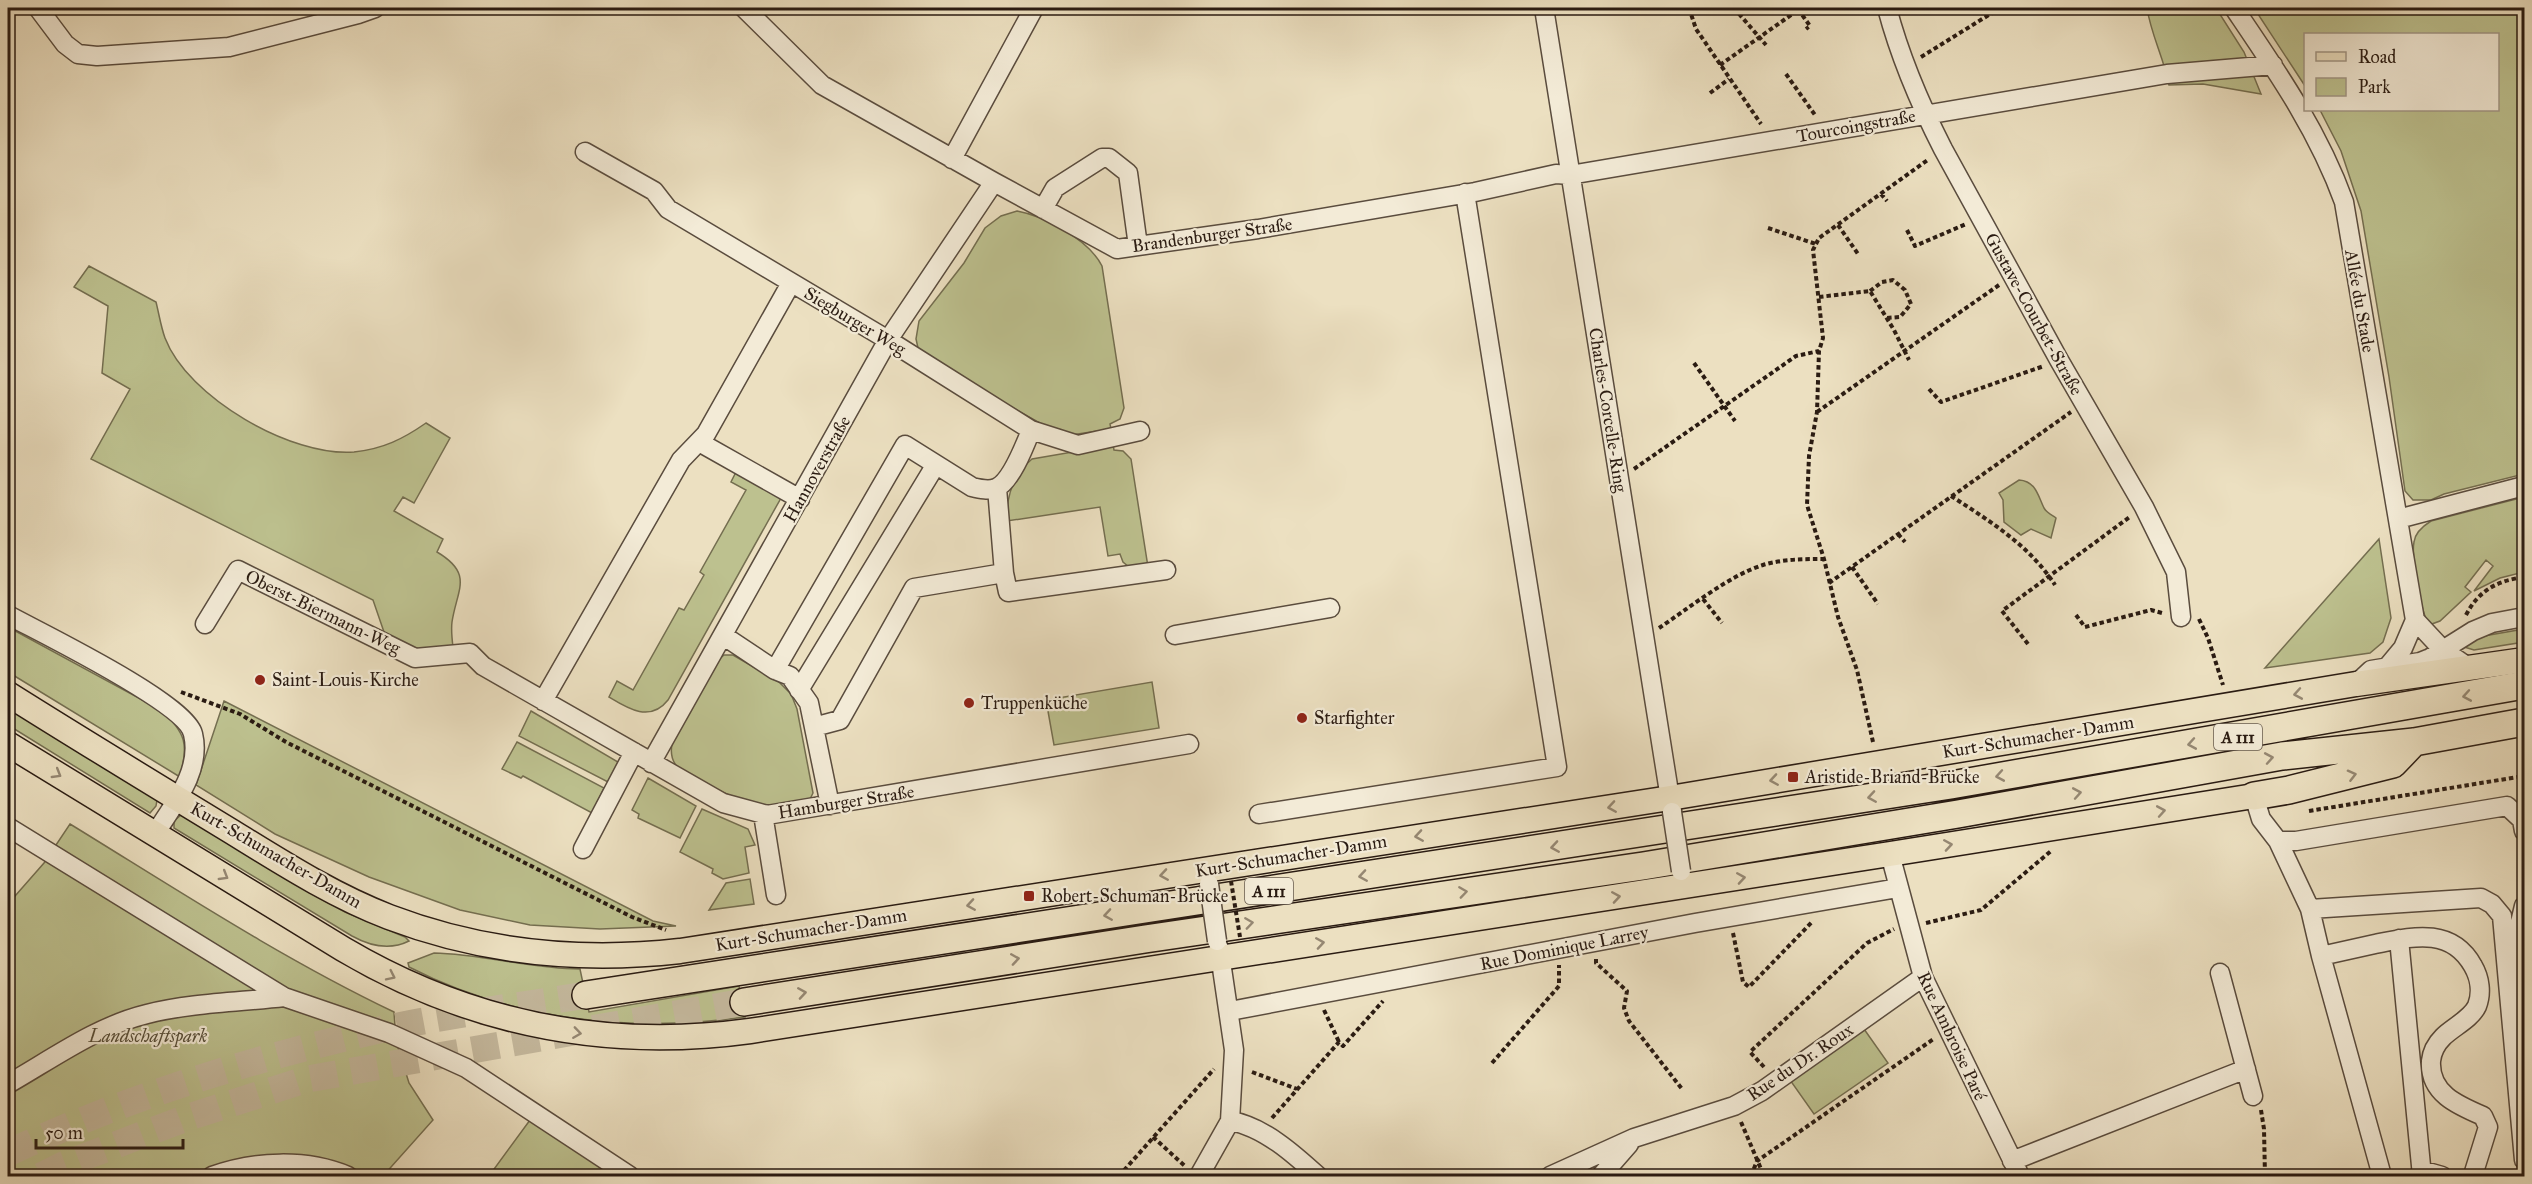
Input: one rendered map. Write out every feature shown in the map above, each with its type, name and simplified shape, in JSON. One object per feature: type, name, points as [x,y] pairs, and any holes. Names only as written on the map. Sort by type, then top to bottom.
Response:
[{"type":"highway","name":"A 111","points":[[586,995],[1951,785],[2524,685]]},
{"type":"highway","name":"A 111","points":[[744,1002],[1157,937],[1654,865],[2282,756],[2414,742],[2524,722]]},
{"type":"highway","points":[[2254,796],[2289,790],[2393,764],[2414,742]]},
{"type":"main road","name":"Kurt-Schumacher-Damm","points":[[8,694],[306,877],[387,916],[481,944],[556,954],[617,956],[680,951],[1207,877],[1671,805],[2356,684],[2524,660]]},
{"type":"main road","points":[[8,744],[360,959],[418,988],[465,1007],[514,1021],[609,1037],[658,1039],[720,1035],[1219,950],[1682,879],[1890,855],[2254,796]]},
{"type":"street","points":[[38,8],[65,44],[78,54],[97,56],[229,47],[375,8]]},
{"type":"street","name":"Brandenburger Straße","points":[[744,8],[822,86],[1117,249],[1258,229],[1465,193],[1556,174],[1570,175]]},
{"type":"street","points":[[952,159],[1034,8]]},
{"type":"street","name":"Charles-Corcelle-Ring","points":[[1544,8],[1671,805]]},
{"type":"street","name":"Gustave-Courbet-Straße","points":[[1887,8],[1906,66],[1926,115],[2012,276],[2144,507],[2176,572],[2188,614]]},
{"type":"street","name":"Allée du Stade","points":[[2234,8],[2273,65],[2319,142],[2344,202],[2415,620]]},
{"type":"street","name":"Tourcoingstraße","points":[[1570,175],[2167,74],[2273,65]]},
{"type":"street","name":"Siegburger Weg","points":[[585,152],[654,191],[668,209],[888,340],[1031,430],[1078,445],[1140,431]]},
{"type":"street","points":[[1043,209],[1055,188],[1102,158],[1109,158],[1128,173],[1138,246]]},
{"type":"street","name":"Hannoverstraße","points":[[651,763],[888,340],[994,182]]},
{"type":"street","points":[[1259,814],[1557,767],[1465,193]]},
{"type":"street","points":[[543,701],[681,460],[706,434],[790,282]]},
{"type":"street","points":[[775,670],[905,445],[972,488],[997,488],[1006,480],[1031,430]]},
{"type":"street","points":[[699,442],[800,499]]},
{"type":"street","points":[[799,690],[935,466]]},
{"type":"street","points":[[2398,519],[2524,486]]},
{"type":"street","points":[[997,488],[1004,573],[1008,592],[1166,570]]},
{"type":"street","name":"Oberst-Biermann-Weg","points":[[205,624],[238,570],[415,658],[470,653]]},
{"type":"street","points":[[814,727],[840,720],[914,588],[1004,573]]},
{"type":"street","points":[[1175,635],[1330,608]]},
{"type":"street","points":[[8,615],[156,696],[181,715],[194,733],[193,757],[186,784],[155,834]]},
{"type":"street","points":[[2356,684],[2371,670],[2420,662],[2473,631],[2492,623],[2524,616]]},
{"type":"street","points":[[2388,666],[2403,648],[2415,620],[2443,650],[2470,669]]},
{"type":"street","points":[[724,636],[775,670],[790,676],[809,703],[830,805]]},
{"type":"street","name":"Hamburger Straße","points":[[470,653],[483,666],[723,803],[763,814],[788,812],[1190,744]]},
{"type":"street","points":[[583,849],[633,752]]},
{"type":"street","points":[[2254,796],[2261,819],[2278,841],[2310,909],[2382,1176]]},
{"type":"street","points":[[2278,841],[2296,841],[2516,804],[2524,831]]},
{"type":"street","points":[[1671,805],[1682,879]]},
{"type":"street","points":[[763,814],[776,895]]},
{"type":"street","points":[[8,827],[284,997],[389,1033],[466,1068],[630,1176]]},
{"type":"street","name":"Rue Ambroise Paré","points":[[1890,855],[1923,977],[2016,1169]]},
{"type":"street","points":[[1194,1173],[1230,1121],[1234,1050],[1230,1011],[1207,877]]},
{"type":"street","name":"Rue Dominique Larrey","points":[[1230,1011],[1695,923],[1898,888]]},
{"type":"street","points":[[2310,909],[2481,898],[2492,904],[2502,916],[2524,1160]]},
{"type":"street","points":[[2524,906],[2518,932],[2524,1009]]},
{"type":"street","points":[[2321,956],[2421,935],[2439,938],[2454,945],[2472,964],[2478,977],[2480,994],[2476,1008],[2441,1038],[2432,1052],[2430,1071],[2437,1088],[2451,1101],[2483,1116],[2488,1127],[2476,1174],[2454,1176]]},
{"type":"street","points":[[2399,939],[2422,1173],[2442,1176]]},
{"type":"street","points":[[2220,973],[2253,1096]]},
{"type":"street","name":"Rue du Dr. Roux","points":[[1550,1176],[1634,1138],[1734,1106],[1762,1091],[1923,977]]},
{"type":"street","points":[[8,1084],[104,1029],[146,1014],[188,1006],[284,997]]},
{"type":"street","points":[[2016,1169],[2246,1069]]},
{"type":"street","points":[[1230,1121],[1244,1123],[1267,1136],[1318,1176]]},
{"type":"street","points":[[1601,1176],[1634,1138]]},
{"type":"street","points":[[212,1176],[244,1167],[289,1164],[312,1166],[348,1176]]},
{"type":"path","points":[[1689,8],[1696,29],[1761,124]]},
{"type":"path","points":[[1734,8],[1766,45]]},
{"type":"path","points":[[1719,65],[1800,8],[1810,26],[1806,29]]},
{"type":"path","points":[[1920,57],[2000,8]]},
{"type":"path","points":[[1786,74],[1816,116]]},
{"type":"path","points":[[1710,93],[1729,79]]},
{"type":"path","points":[[1873,742],[1857,670],[1838,617],[1824,559],[1807,505],[1809,456],[1817,412],[1819,351],[1823,338],[1813,250],[1819,238],[1943,149]]},
{"type":"path","points":[[1881,194],[1887,201]]},
{"type":"path","points":[[1907,231],[1915,246],[1981,218]]},
{"type":"path","points":[[1838,225],[1858,254]]},
{"type":"path","points":[[1768,228],[1815,244]]},
{"type":"path","points":[[1817,412],[2012,276]]},
{"type":"path","points":[[1818,297],[1870,291],[1881,282],[1893,280],[1905,290],[1911,304],[1900,317],[1886,318]]},
{"type":"path","points":[[1870,291],[1909,360]]},
{"type":"path","points":[[1619,480],[1796,356],[1819,351]]},
{"type":"path","points":[[1929,388],[1941,402],[2059,360]]},
{"type":"path","points":[[1694,363],[1735,421]]},
{"type":"path","points":[[1829,583],[2084,403]]},
{"type":"path","points":[[1951,496],[2002,529],[2049,576],[2055,585]]},
{"type":"path","points":[[2028,644],[2002,611],[2144,507]]},
{"type":"path","points":[[1898,534],[1905,542]]},
{"type":"path","points":[[1643,638],[1703,599],[1762,565],[1790,559],[1824,559]]},
{"type":"path","points":[[1852,567],[1878,604]]},
{"type":"path","points":[[2462,622],[2476,597],[2484,591],[2506,579],[2524,577]]},
{"type":"path","points":[[1703,599],[1722,623]]},
{"type":"path","points":[[2076,615],[2085,627],[2151,610],[2188,614],[2208,638],[2224,687]]},
{"type":"path","points":[[172,689],[240,714],[286,742],[632,917],[667,930]]},
{"type":"path","points":[[2324,808],[2524,776]]},
{"type":"path","points":[[1925,924],[1981,909],[2055,848]]},
{"type":"path","points":[[1231,880],[1240,937]]},
{"type":"path","points":[[1732,928],[1743,982],[1749,987],[1816,919]]},
{"type":"path","points":[[1767,1070],[1750,1052],[1867,943],[1894,929]]},
{"type":"path","points":[[1595,955],[1596,963],[1628,991],[1624,1008],[1629,1020],[1683,1089]]},
{"type":"path","points":[[1492,1063],[1559,986],[1559,962]]},
{"type":"path","points":[[1323,1006],[1343,1046],[1391,993]]},
{"type":"path","points":[[1751,1176],[1757,1161],[1936,1037]]},
{"type":"path","points":[[1267,1123],[1339,1042]]},
{"type":"path","points":[[1119,1176],[1220,1061]]},
{"type":"path","points":[[1252,1072],[1297,1089]]},
{"type":"path","points":[[2253,1096],[2261,1110],[2265,1176]]},
{"type":"path","points":[[1734,1106],[1764,1176]]},
{"type":"path","points":[[1153,1137],[1194,1173]]},
{"type":"green space","points":[[2147,8],[2216,8],[2244,52],[2261,94],[2203,84],[2169,85]]},
{"type":"green space","points":[[2254,8],[2524,8],[2524,474],[2444,494],[2431,500],[2413,500],[2405,491],[2389,377],[2361,211],[2341,151],[2321,111],[2499,111],[2499,33],[2304,33],[2304,84]]},
{"type":"green space","points":[[1017,211],[1040,218],[1077,238],[1096,256],[1102,266],[1124,408],[1120,419],[1110,424],[1111,429],[1071,435],[1054,431],[925,358],[918,348],[916,339],[919,321],[964,263],[985,228],[1001,216]]},
{"type":"green space","points":[[89,266],[156,302],[165,338],[177,360],[196,382],[219,402],[273,434],[302,445],[329,451],[354,452],[392,442],[426,423],[450,438],[414,503],[403,497],[394,511],[443,539],[437,552],[456,568],[460,583],[452,625],[453,647],[427,654],[400,644],[384,632],[373,600],[91,459],[130,389],[102,373],[108,306],[74,287]]},
{"type":"green space","points":[[1113,445],[1114,450],[1123,451],[1131,459],[1148,567],[1129,567],[1123,562],[1120,554],[1108,556],[1100,507],[1007,521],[1009,495],[1012,487],[1025,465],[1032,459]]},
{"type":"green space","points":[[736,472],[781,498],[668,700],[654,711],[631,709],[609,697],[617,681],[633,690],[679,608],[684,610],[704,575],[700,572],[746,490],[731,482]]},
{"type":"green space","points":[[2019,480],[2033,486],[2045,510],[2056,518],[2051,538],[2031,529],[2021,535],[2004,522],[2003,500],[1999,493]]},
{"type":"green space","points":[[2524,497],[2524,572],[2500,578],[2474,591],[2493,566],[2486,560],[2465,587],[2471,592],[2440,621],[2429,625],[2420,597],[2413,549],[2415,539],[2422,527],[2431,521]]},
{"type":"green space","points":[[2379,539],[2391,618],[2383,642],[2370,653],[2265,668]]},
{"type":"green space","points":[[8,627],[161,710],[176,726],[183,740],[184,756],[180,777],[8,672]]},
{"type":"green space","points":[[2524,629],[2524,642],[2474,650],[2464,647],[2478,637]]},
{"type":"green space","points":[[724,655],[733,655],[779,682],[791,694],[797,709],[813,793],[810,799],[778,805],[764,805],[738,799],[678,768],[674,763],[671,754],[672,744],[717,661]]},
{"type":"green space","points":[[1152,682],[1159,728],[1054,745],[1046,700]]},
{"type":"green space","points":[[224,701],[653,921],[676,926],[600,929],[530,925],[460,910],[369,877],[275,834],[196,785]]},
{"type":"green space","points":[[8,708],[157,800],[156,806],[150,813],[8,725]]},
{"type":"green space","points":[[531,711],[618,762],[608,782],[519,736]]},
{"type":"green space","points":[[517,742],[604,788],[592,813],[523,776],[521,778],[502,769]]},
{"type":"green space","points":[[648,778],[696,806],[680,838],[638,818],[639,814],[632,810]]},
{"type":"green space","points":[[702,809],[748,829],[755,845],[745,847],[749,873],[723,879],[712,873],[713,869],[680,852]]},
{"type":"green space","points":[[181,815],[314,895],[345,912],[405,937],[409,941],[394,946],[380,946],[352,936],[174,828],[174,821]]},
{"type":"green space","name":"Landschaftspark","points":[[70,824],[270,946],[394,1012],[396,1041],[409,1083],[433,1120],[383,1176],[8,1176],[8,904],[44,863]]},
{"type":"green space","points":[[750,879],[754,904],[709,910],[726,883]]},
{"type":"green space","points":[[434,953],[543,967],[580,969],[589,1012],[739,986],[745,1017],[702,1022],[616,1022],[573,1018],[530,1010],[448,985],[409,967],[408,963]]},
{"type":"green space","points":[[1864,1029],[1888,1063],[1814,1114],[1790,1080]]},
{"type":"green space","points":[[530,1120],[614,1176],[489,1176]]},
{"type":"tunnel","points":[[8,1153],[54,1132],[147,1096],[242,1065],[339,1039],[412,1023],[586,995]]},
{"type":"tunnel","points":[[41,1176],[63,1165],[189,1117],[308,1079],[744,1002]]},
{"type":"place","name":"Saint-Louis-Kirche","points":[[260,680]]},
{"type":"place","name":"Truppenküche","points":[[969,703]]},
{"type":"place","name":"Starfighter","points":[[1302,718]]},
{"type":"place","name":"Aristide-Briand-Brücke","points":[[1793,777]]},
{"type":"place","name":"Robert-Schuman-Brücke","points":[[1029,896]]}]
